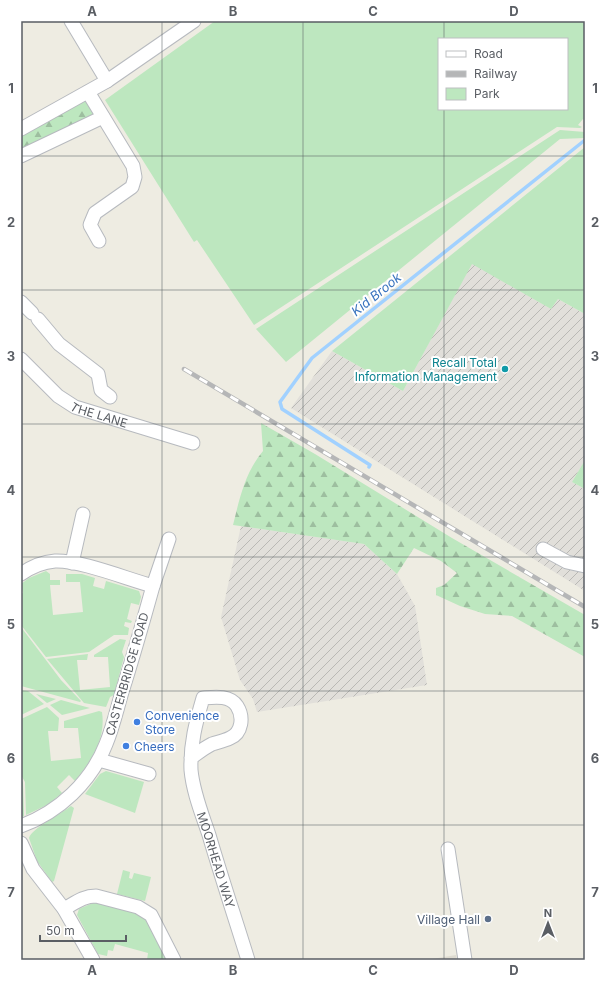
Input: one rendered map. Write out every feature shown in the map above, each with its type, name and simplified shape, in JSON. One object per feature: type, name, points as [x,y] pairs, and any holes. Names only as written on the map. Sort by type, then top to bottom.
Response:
[{"type":"street","points":[[70,21],[107,81]]},
{"type":"street","points":[[21,129],[107,81],[194,21]]},
{"type":"street","points":[[88,92],[134,166],[135,177],[132,187],[124,194],[104,205],[95,213],[90,225],[99,241]]},
{"type":"street","points":[[21,156],[103,117]]},
{"type":"street","points":[[21,302],[60,344],[98,374],[101,390],[110,397]]},
{"type":"street","name":"THE LANE","points":[[21,359],[58,396],[75,407],[193,443]]},
{"type":"street","points":[[72,563],[83,514]]},
{"type":"street","name":"CASTERBRIDGE ROAD","points":[[21,826],[45,815],[69,798],[84,782],[99,760],[112,728],[153,586],[169,539]]},
{"type":"street","points":[[543,549],[567,562],[585,566]]},
{"type":"street","points":[[21,574],[40,564],[55,561],[72,563],[153,586]]},
{"type":"street","name":"MOORHEAD WAY","points":[[191,758],[211,745],[230,738],[237,733],[241,718],[236,704],[230,699],[221,697],[203,698],[193,733],[191,758],[193,784],[248,960]]},
{"type":"street","points":[[99,760],[149,774]]},
{"type":"street","points":[[21,843],[33,869],[64,909],[93,960]]},
{"type":"street","points":[[448,849],[466,960]]},
{"type":"street","points":[[64,909],[88,896],[96,896],[146,910],[157,923],[174,960]]},
{"type":"shaded area","points":[[472,263],[551,309],[558,299],[585,314],[585,460],[572,482],[585,489],[585,591],[291,408],[332,351],[403,391]]},
{"type":"shaded area","points":[[241,526],[364,544],[397,574],[415,606],[427,685],[257,712],[253,699],[240,680],[221,617]]},
{"type":"shaded area","points":[[456,955],[457,960],[426,960]]},
{"type":"green space","points":[[215,21],[585,21],[585,121],[583,119],[578,125],[582,127],[557,127],[254,325],[197,240],[194,242],[105,100]]},
{"type":"green space","points":[[88,100],[97,114],[21,152],[21,133],[82,101]]},
{"type":"green space","points":[[560,130],[585,132],[585,138],[560,139],[286,362],[256,329]]},
{"type":"green space","points":[[585,147],[585,314],[558,299],[551,309],[472,264],[403,391],[332,351]]},
{"type":"green space","points":[[261,423],[315,454],[452,538],[585,615],[585,657],[512,616],[485,614],[460,606],[436,595],[436,588],[444,585],[457,573],[441,561],[414,548],[397,574],[364,544],[233,525],[247,477],[263,451]]},
{"type":"green space","points":[[585,460],[585,489],[572,482]]},
{"type":"green space","points":[[46,571],[50,574],[50,580],[60,580],[60,585],[50,585],[53,615],[83,612],[80,582],[66,582],[66,574],[82,574],[95,578],[93,586],[104,589],[106,581],[139,591],[141,597],[139,605],[131,603],[127,619],[132,621],[131,623],[125,622],[124,626],[129,628],[128,635],[114,635],[89,652],[46,657],[21,625],[21,594],[23,593],[21,584],[29,578]]},
{"type":"green space","points":[[21,627],[61,680],[81,701],[80,702],[21,686]]},
{"type":"green space","points":[[120,639],[126,640],[122,652],[124,657],[114,695],[110,697],[106,707],[84,703],[47,659],[88,654],[87,660],[77,660],[80,690],[110,687],[108,657],[94,657],[94,655]]},
{"type":"green space","points":[[21,690],[28,691],[44,704],[21,715]]},
{"type":"green space","points":[[36,694],[56,699],[47,703]]},
{"type":"green space","points":[[61,700],[90,708],[62,715],[50,705]]},
{"type":"green space","points":[[47,707],[59,718],[58,731],[48,731],[51,761],[81,758],[78,728],[64,728],[64,721],[99,711],[102,712],[102,731],[100,740],[92,757],[75,781],[69,775],[57,787],[62,793],[49,804],[26,815],[25,782],[21,775],[21,719]]},
{"type":"green space","points":[[106,771],[144,782],[135,813],[85,794],[100,774]]},
{"type":"green space","points":[[21,778],[23,783],[24,816],[21,818]]},
{"type":"green space","points":[[71,806],[74,808],[54,881],[52,882],[37,861],[29,838],[35,830]]},
{"type":"green space","points":[[123,870],[130,872],[129,878],[132,879],[134,873],[151,877],[145,901],[117,894]]},
{"type":"green space","points":[[95,902],[135,910],[147,917],[169,960],[147,960],[148,953],[115,944],[113,951],[108,950],[107,956],[98,954],[77,915],[79,909]]},
{"type":"waterway","name":"Kid Brook","points":[[369,467],[370,465],[282,409],[280,402],[312,358],[585,140]]},
{"type":"railway","points":[[184,369],[585,607]]},
{"type":"place","name":"Recall Total Information Management","points":[[505,369]]},
{"type":"place","name":"Convenience Store","points":[[137,722]]},
{"type":"place","name":"Cheers","points":[[126,746]]},
{"type":"place","name":"Village Hall","points":[[488,919]]}]
